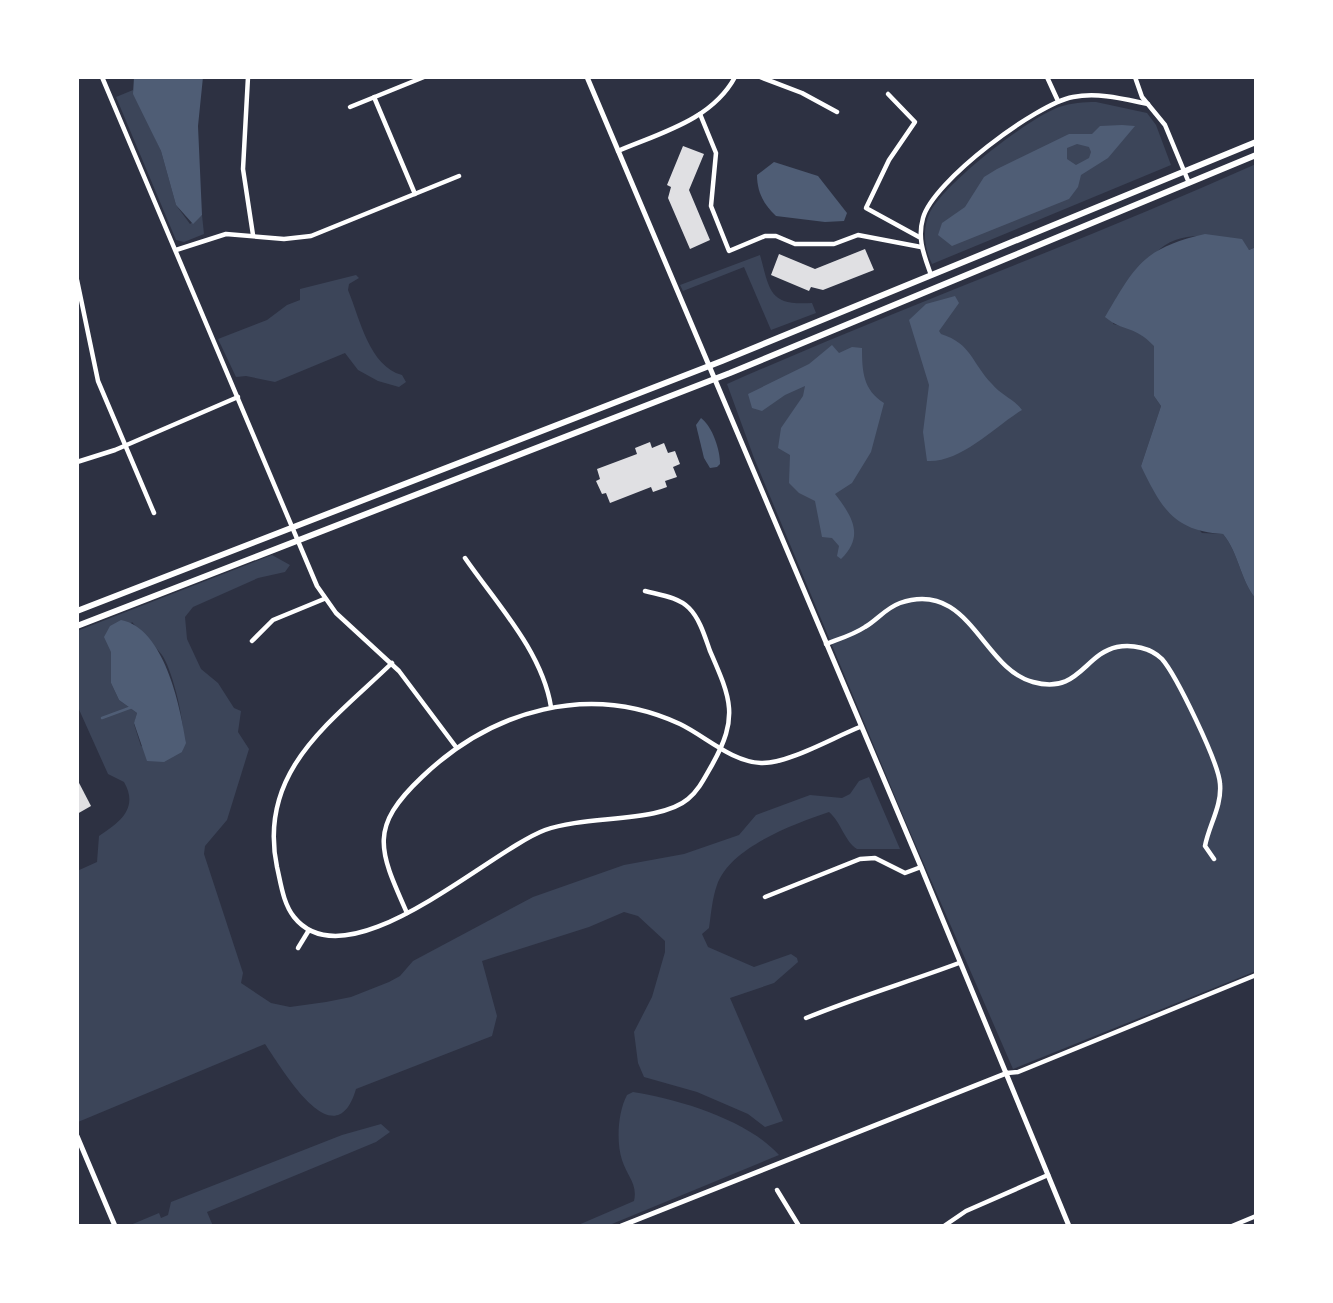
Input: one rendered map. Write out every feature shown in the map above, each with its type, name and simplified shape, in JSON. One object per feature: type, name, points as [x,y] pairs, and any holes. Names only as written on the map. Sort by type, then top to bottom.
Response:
[{"type":"main road","points":[[77,611],[710,365],[1256,142]]},
{"type":"main road","points":[[77,626],[297,538],[715,378],[1256,155]]},
{"type":"street","points":[[102,77],[324,599],[392,663],[456,747]]},
{"type":"street","points":[[248,77],[243,169],[253,234]]},
{"type":"street","points":[[350,107],[424,77]]},
{"type":"street","points":[[587,77],[921,867],[1069,1226]]},
{"type":"street","points":[[618,151],[700,114],[720,99],[735,77]]},
{"type":"street","points":[[760,77],[802,93],[837,112]]},
{"type":"street","points":[[1047,77],[1058,101]]},
{"type":"street","points":[[1135,77],[1147,104],[1165,125],[1189,183]]},
{"type":"street","points":[[888,94],[915,122],[889,160],[866,208],[919,237]]},
{"type":"street","points":[[931,275],[919,237],[926,210],[944,187],[1007,132],[1058,101],[1089,95],[1147,104]]},
{"type":"street","points":[[374,97],[415,194]]},
{"type":"street","points":[[700,114],[716,153],[710,206],[729,251],[765,236],[776,236],[795,244],[834,244],[858,235],[921,247]]},
{"type":"street","points":[[176,250],[213,236],[253,234],[284,239],[311,236],[459,176]]},
{"type":"street","points":[[77,280],[98,381],[153,513]]},
{"type":"street","points":[[77,461],[125,446],[239,397]]},
{"type":"street","points":[[465,558],[534,660],[547,687],[551,707]]},
{"type":"street","points":[[392,663],[310,741],[284,782],[273,832],[284,895],[295,918],[309,930],[331,937],[350,936],[407,913],[510,848],[544,831],[586,820],[671,810],[694,793],[722,747],[730,724],[730,703],[698,621],[682,603],[645,591]]},
{"type":"street","points":[[252,641],[273,620],[324,599]]},
{"type":"street","points":[[825,644],[864,628],[891,607],[919,600],[943,604],[959,613],[1013,672],[1037,684],[1071,680],[1105,652],[1119,646],[1138,647],[1156,654],[1171,674],[1219,774],[1220,794],[1205,846],[1214,859]]},
{"type":"street","points":[[407,913],[384,855],[387,823],[398,801],[456,747],[495,724],[551,707],[587,704],[641,710],[679,724],[746,760],[765,763],[860,727]]},
{"type":"street","points":[[765,897],[860,859],[875,858],[905,873],[921,867]]},
{"type":"street","points":[[298,948],[309,930]]},
{"type":"street","points":[[806,1018],[873,991],[959,963]]},
{"type":"street","points":[[621,1226],[1006,1073],[1018,1072],[1256,975]]},
{"type":"street","points":[[77,1136],[80,1149],[115,1226]]},
{"type":"street","points":[[944,1226],[966,1211],[1048,1175]]},
{"type":"street","points":[[778,1191],[799,1226]]},
{"type":"street","points":[[1233,1226],[1256,1216]]},
{"type":"shaded area","points":[[134,77],[203,77],[198,126],[202,215],[193,224],[176,205],[161,151],[133,94]]},
{"type":"shaded area","points":[[133,90],[161,151],[176,205],[190,224],[202,215],[204,234],[184,242],[176,240],[116,97]]},
{"type":"shaded area","points":[[1096,102],[1147,113],[1156,125],[1171,165],[932,264],[925,238],[927,218],[952,185],[988,153],[1027,124],[1059,107]]},
{"type":"shaded area","points":[[1100,126],[1135,126],[1108,158],[1081,175],[1078,187],[1069,199],[952,246],[938,235],[942,223],[965,207],[984,177],[1069,134],[1092,134]],"holes":[[[1077,144],[1089,147],[1089,158],[1076,165],[1067,159],[1067,148]]]},
{"type":"shaded area","points":[[774,162],[818,176],[847,213],[844,221],[825,222],[776,216],[762,198],[757,175]]},
{"type":"shaded area","points":[[1256,164],[1256,247],[1249,250],[1227,240],[1201,236],[1176,240],[1165,245],[1144,269],[1113,324],[1139,330],[1154,345],[1154,396],[1161,406],[1141,466],[1202,533],[1223,534],[1233,550],[1246,584],[1256,599],[1256,971],[1013,1069],[904,818],[754,458],[727,384]]},
{"type":"shaded area","points":[[1205,234],[1242,239],[1249,250],[1256,247],[1256,599],[1246,584],[1233,550],[1223,534],[1206,532],[1180,522],[1163,505],[1148,481],[1141,466],[1161,406],[1154,396],[1154,346],[1147,339],[1105,317],[1133,272],[1143,262],[1167,246]]},
{"type":"shaded area","points":[[760,255],[766,278],[774,294],[787,302],[812,303],[816,313],[771,330],[744,267],[683,291],[680,285]]},
{"type":"shaded area","points":[[356,275],[359,278],[349,284],[348,290],[367,340],[381,362],[402,375],[406,382],[399,387],[378,381],[358,370],[345,353],[275,382],[246,376],[236,377],[218,339],[267,320],[287,305],[300,300],[300,289]]},
{"type":"shaded area","points":[[955,296],[959,303],[939,331],[965,348],[992,384],[1022,410],[965,450],[940,460],[927,461],[923,432],[929,385],[909,320],[926,304]]},
{"type":"shaded area","points":[[832,345],[839,353],[852,347],[862,348],[865,379],[872,392],[884,403],[871,452],[852,483],[835,494],[851,518],[854,534],[853,542],[841,559],[837,556],[839,546],[832,538],[822,537],[815,501],[799,493],[789,483],[790,455],[778,448],[781,428],[803,396],[805,386],[785,395],[762,411],[752,408],[748,394],[809,364]]},
{"type":"shaded area","points":[[701,418],[709,426],[717,445],[720,464],[717,467],[710,468],[704,458],[696,425]]},
{"type":"shaded area","points":[[272,555],[290,565],[285,572],[258,578],[193,607],[185,617],[187,639],[201,669],[218,683],[234,708],[241,711],[238,732],[249,749],[227,820],[205,846],[204,854],[243,973],[241,983],[271,1003],[290,1007],[351,997],[389,982],[400,976],[413,961],[533,897],[624,865],[684,854],[739,835],[756,815],[810,795],[842,798],[850,794],[859,781],[869,777],[900,849],[857,849],[849,842],[829,812],[782,830],[749,848],[724,871],[715,890],[709,928],[702,934],[708,947],[754,967],[791,954],[797,958],[798,962],[774,983],[730,998],[783,1121],[765,1127],[748,1114],[697,1092],[644,1077],[638,1063],[634,1032],[652,997],[665,952],[665,941],[638,916],[624,912],[589,927],[482,961],[497,1016],[492,1036],[356,1089],[347,1109],[335,1116],[323,1113],[309,1103],[265,1044],[78,1122],[77,871],[97,862],[99,836],[125,814],[129,799],[124,782],[108,774],[77,705],[77,631]],"holes":[[[132,622],[162,655],[171,674],[182,718],[182,752],[141,746],[134,724],[137,713],[119,700],[111,683],[111,652]]]},
{"type":"shaded area","points":[[121,620],[136,626],[148,637],[159,652],[174,689],[186,743],[182,752],[164,762],[147,761],[134,723],[137,713],[119,700],[111,683],[111,652],[104,637],[110,626]]},
{"type":"shaded area","points":[[633,1092],[711,1113],[749,1131],[779,1155],[607,1226],[576,1226],[634,1201],[635,1190],[622,1160],[619,1136],[624,1102],[627,1095]]},
{"type":"shaded area","points":[[381,1124],[390,1132],[376,1142],[207,1212],[213,1226],[128,1226],[159,1213],[161,1218],[168,1215],[171,1202],[342,1135]]},
{"type":"building","points":[[683,146],[704,154],[689,190],[710,240],[690,249],[668,198],[671,187],[667,185]]},
{"type":"building","points":[[865,249],[874,270],[823,290],[811,287],[809,291],[771,275],[779,254],[815,269]]},
{"type":"building","points":[[650,442],[652,448],[664,443],[668,453],[675,451],[680,464],[673,467],[677,477],[665,481],[667,487],[653,492],[651,487],[610,503],[596,481],[600,479],[597,469],[637,454],[635,448]]},
{"type":"building","points":[[77,779],[91,806],[77,814]]},
{"type":"waterway","points":[[102,718],[132,707]]}]
